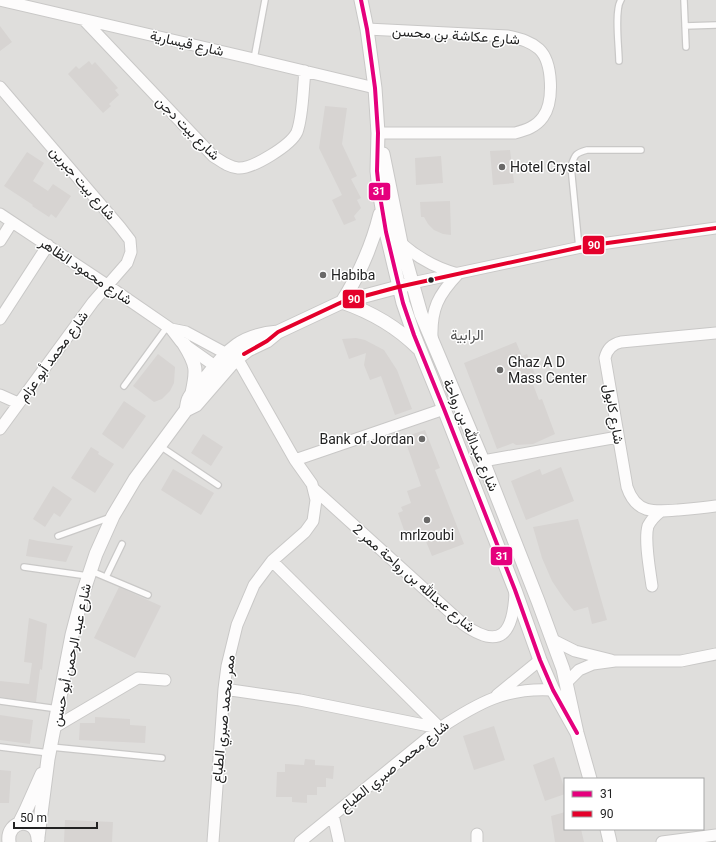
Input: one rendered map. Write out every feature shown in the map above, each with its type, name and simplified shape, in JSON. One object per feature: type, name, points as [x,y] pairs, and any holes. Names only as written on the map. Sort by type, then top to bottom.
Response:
[{"type":"street","name":"شارع قيسارية","points":[[0,0],[254,58],[375,88]]},
{"type":"street","name":"شارع عبدالله بن رواحة","points":[[361,0],[367,29],[375,88],[378,133],[377,171],[386,232],[398,287],[408,320],[515,590],[540,660],[553,690],[577,734]]},
{"type":"street","name":"شارع بيت دجن","points":[[84,20],[213,156],[226,165],[239,168],[255,163],[285,146],[296,133],[301,112],[305,71]]},
{"type":"street","name":"شارع عكاشة بن محسن","points":[[367,29],[508,36],[525,40],[540,50],[547,64],[551,85],[549,102],[544,117],[531,129],[515,133],[378,133]]},
{"type":"street","name":"شارع بيت جبرين","points":[[0,87],[130,240],[131,252],[127,263],[107,284]]},
{"type":"street","name":"شارع عبدالله بن رواحة","points":[[378,133],[401,243],[421,314],[483,461],[553,640],[563,669],[577,734],[590,778]]},
{"type":"street","points":[[382,208],[374,237],[363,264],[342,302],[367,312],[390,325],[420,351]]},
{"type":"street","name":"شارع محمود الظاهر","points":[[0,214],[107,284],[169,328],[180,342],[219,369]]},
{"type":"street","points":[[0,241],[12,222]]},
{"type":"street","points":[[412,283],[579,248],[716,228]]},
{"type":"street","points":[[401,243],[420,259],[458,274]]},
{"type":"street","points":[[1,313],[48,245]]},
{"type":"street","points":[[433,343],[432,324],[436,305],[445,288],[458,274]]},
{"type":"street","name":"شارع عبد الرحمن أبو حسن","points":[[38,839],[50,753],[72,635],[89,573],[113,516],[135,479],[186,410],[189,398],[230,357],[237,344],[250,338],[278,332],[342,302],[412,283]]},
{"type":"street","name":"شارع محمد أبو عزام","points":[[0,429],[107,284]]},
{"type":"street","name":"شارع محمود الظاهر","points":[[169,328],[186,332],[230,357]]},
{"type":"street","name":"شارع كابول","points":[[716,333],[622,342],[610,347],[605,358],[627,487],[634,502],[641,508],[649,511],[660,512],[716,506]]},
{"type":"street","points":[[184,344],[193,358],[195,368],[192,394]]},
{"type":"street","points":[[230,357],[241,365],[295,460],[314,489]]},
{"type":"street","name":"شارع عبد الرحمن أبو حسن","points":[[186,410],[196,405],[219,369]]},
{"type":"street","points":[[0,395],[18,403]]},
{"type":"street","points":[[295,460],[444,409]]},
{"type":"street","points":[[483,461],[618,437]]},
{"type":"street","name":"شارع عبدالله بن رواحة ممر 2","points":[[314,489],[463,624],[482,636],[491,637],[500,635],[508,629],[512,619],[515,590]]},
{"type":"street","name":"ممر محمد صبري الطباع","points":[[213,842],[224,689],[231,645],[242,612],[254,585],[272,561],[305,532],[313,521],[316,500],[314,489]]},
{"type":"street","points":[[652,586],[646,536],[652,520],[660,512]]},
{"type":"street","points":[[272,561],[440,728]]},
{"type":"street","points":[[553,640],[575,651],[615,661]]},
{"type":"street","points":[[566,684],[579,670],[593,664],[615,661],[681,661],[716,654]]},
{"type":"street","name":"شارع محمد صبري الطباع","points":[[493,698],[540,660]]},
{"type":"street","points":[[55,727],[138,678],[165,680]]},
{"type":"street","points":[[224,689],[300,700],[440,728]]},
{"type":"street","name":"شارع محمد صبري الطباع","points":[[300,842],[440,728],[474,707],[493,698],[525,691],[553,690]]},
{"type":"street","name":"شارع عبد الرحمن أبو حسن","points":[[9,842],[8,836],[11,826],[26,810],[50,753]]},
{"type":"street","points":[[333,815],[339,842]]},
{"type":"street","points":[[11,826],[24,823],[34,827],[38,839]]},
{"type":"street","points":[[607,830],[610,842]]},
{"type":"street","points":[[662,842],[716,835]]},
{"type":"lane","points":[[254,58],[265,0]]},
{"type":"lane","points":[[619,61],[617,12],[621,0]]},
{"type":"lane","points":[[684,0],[686,47]]},
{"type":"lane","points":[[685,26],[716,25]]},
{"type":"lane","points":[[579,248],[571,166],[574,156],[587,150],[641,150]]},
{"type":"lane","points":[[124,386],[169,328]]},
{"type":"lane","points":[[159,446],[218,485]]},
{"type":"lane","points":[[58,536],[113,516]]},
{"type":"lane","points":[[106,578],[122,544]]},
{"type":"lane","points":[[24,567],[89,573],[106,578],[148,595]]},
{"type":"lane","points":[[0,701],[58,709]]},
{"type":"lane","points":[[0,747],[50,753],[162,758]]},
{"type":"shaded area","points":[[0,0],[716,0],[716,842],[0,842]]},
{"type":"building","points":[[0,26],[12,42],[0,51]]},
{"type":"building","points":[[89,61],[92,65],[95,62],[118,88],[115,90],[119,95],[109,104],[111,106],[103,113],[68,74],[76,66],[79,69]]},
{"type":"building","points":[[325,106],[347,108],[342,144],[357,176],[351,179],[361,198],[357,200],[361,208],[354,216],[356,220],[344,225],[332,200],[342,195],[319,148]]},
{"type":"building","name":"Hotel Crystal","points":[[510,150],[514,183],[493,185],[490,151]]},
{"type":"building","points":[[27,152],[44,163],[33,181],[48,191],[53,184],[71,196],[56,218],[51,214],[49,217],[4,186]]},
{"type":"building","points":[[441,156],[443,183],[416,185],[415,158]]},
{"type":"building","points":[[450,201],[451,235],[443,234],[434,230],[424,217],[421,217],[420,202]]},
{"type":"building","points":[[356,338],[365,340],[384,350],[397,370],[412,409],[395,415],[381,376],[370,380],[364,365],[366,353],[349,359],[342,339]]},
{"type":"building","points":[[516,342],[522,356],[527,354],[536,377],[531,379],[539,400],[542,399],[555,434],[533,444],[516,445],[513,443],[497,449],[464,363]]},
{"type":"building","points":[[158,354],[175,367],[174,383],[170,391],[162,399],[154,402],[133,386]]},
{"type":"building","points":[[124,401],[146,416],[123,449],[102,434]]},
{"type":"building","name":"mrlzoubi","points":[[425,430],[440,468],[435,470],[464,544],[432,556],[420,527],[405,533],[398,513],[403,511],[401,507],[411,503],[407,491],[421,486],[404,437]]},
{"type":"building","points":[[203,434],[223,447],[211,466],[191,453]]},
{"type":"building","points":[[91,447],[99,452],[98,454],[114,464],[95,493],[71,478]]},
{"type":"building","points":[[561,467],[574,501],[526,520],[511,481],[540,469],[542,475]]},
{"type":"building","points":[[173,469],[214,493],[201,515],[161,490]]},
{"type":"building","points":[[53,486],[72,499],[60,517],[54,513],[45,527],[33,519]]},
{"type":"building","points":[[578,519],[607,620],[592,624],[588,607],[574,611],[552,581],[542,558],[533,527]]},
{"type":"building","points":[[29,539],[73,546],[66,562],[26,556]]},
{"type":"building","points":[[119,587],[161,606],[135,658],[94,638]]},
{"type":"building","points":[[29,618],[47,624],[42,670],[40,669],[36,702],[0,697],[0,681],[29,684],[32,663],[24,662]]},
{"type":"building","points":[[0,715],[33,720],[30,744],[0,740]]},
{"type":"building","points":[[95,717],[130,719],[130,725],[146,726],[145,743],[79,740],[80,723],[95,723]]},
{"type":"building","points":[[494,726],[505,760],[474,770],[463,736]]},
{"type":"building","points":[[554,757],[564,787],[564,794],[545,801],[533,765]]},
{"type":"building","points":[[305,759],[315,760],[315,765],[334,766],[333,779],[326,778],[326,787],[317,787],[317,795],[307,795],[307,803],[292,802],[292,797],[276,797],[277,772],[285,772],[285,764],[304,765]]},
{"type":"building","points":[[0,770],[11,771],[9,803],[0,803]]},
{"type":"building","points":[[564,812],[564,830],[581,830],[584,842],[555,842],[551,816]]},
{"type":"building","points":[[65,820],[113,822],[112,842],[64,842]]},
{"type":"transit line","name":"31","points":[[361,0],[367,29],[375,88],[378,133],[377,171],[379,190],[386,232],[403,303],[414,335],[515,590],[540,660],[553,690],[577,733]]},
{"type":"transit line","name":"90","points":[[244,354],[267,341],[278,332],[342,302],[398,287],[586,246],[716,228]]},
{"type":"place","name":"Hotel Crystal","points":[[502,167]]},
{"type":"place","name":"Habiba","points":[[323,275]]},
{"type":"place","name":"Ghaz A D Mass Center","points":[[500,370]]},
{"type":"place","name":"Bank of Jordan","points":[[422,439]]},
{"type":"place","name":"mrlzoubi","points":[[427,520]]},
{"type":"district","name":"الرابية","points":[[467,335]]}]
